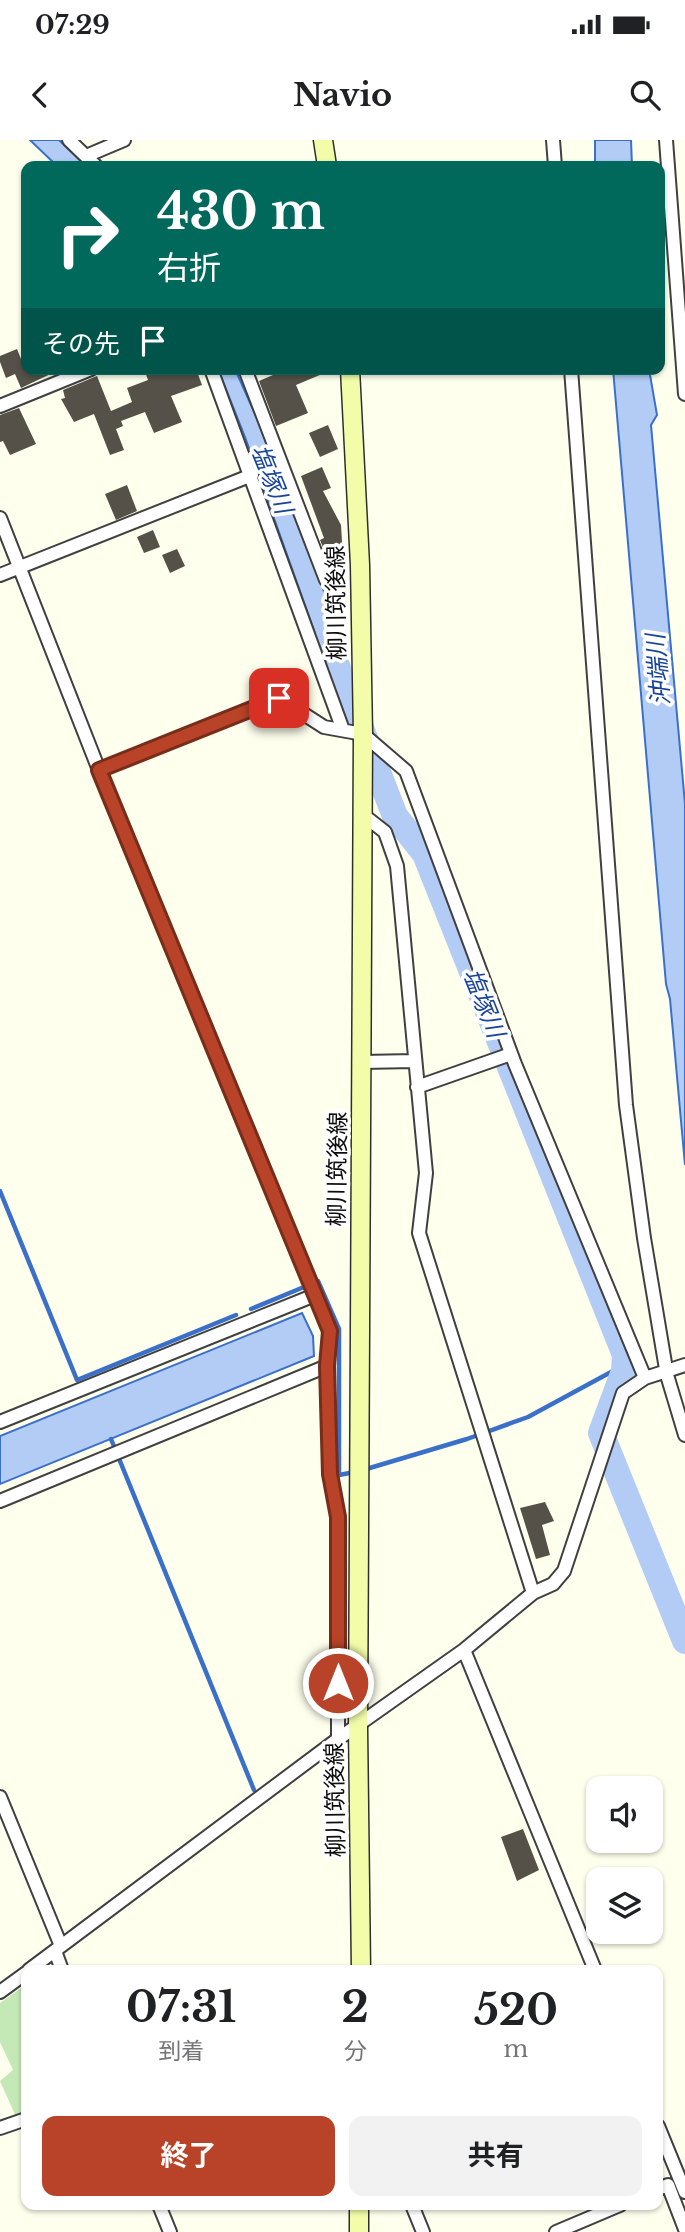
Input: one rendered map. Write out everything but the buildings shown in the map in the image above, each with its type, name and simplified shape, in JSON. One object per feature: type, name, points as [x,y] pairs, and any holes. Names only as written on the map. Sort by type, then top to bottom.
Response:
[{"type":"main road","points":[[323,140],[326,161]]},
{"type":"main road","name":"柳川筑後線","points":[[350,375],[359,538],[363,734],[358,1727],[361,1965]]},
{"type":"main road","points":[[359,2210],[359,2232]]},
{"type":"street","points":[[69,140],[91,161]]},
{"type":"street","points":[[86,156],[124,140]]},
{"type":"street","points":[[553,140],[555,161]]},
{"type":"street","points":[[666,140],[685,394]]},
{"type":"street","points":[[0,406],[76,375]]},
{"type":"street","points":[[213,375],[344,730]]},
{"type":"street","points":[[247,375],[326,580]]},
{"type":"street","points":[[571,375],[626,1105],[666,1371],[685,1435]]},
{"type":"street","points":[[0,575],[252,475]]},
{"type":"street","points":[[0,518],[99,770],[330,1331],[327,1366],[330,1474],[338,1517],[338,1739]]},
{"type":"street","points":[[99,770],[279,698],[324,727],[363,734],[406,771],[511,1054],[645,1378]]},
{"type":"street","points":[[362,814],[385,832],[397,866],[426,1172],[419,1233],[533,1593]]},
{"type":"street","points":[[417,1087],[511,1054]]},
{"type":"street","points":[[362,1062],[414,1061]]},
{"type":"street","points":[[0,1422],[315,1294]]},
{"type":"street","points":[[37,1965],[338,1739],[464,1650],[533,1593],[553,1584],[564,1571],[623,1393],[645,1378],[685,1365]]},
{"type":"street","points":[[0,1501],[327,1366]]},
{"type":"street","points":[[464,1650],[593,1965]]},
{"type":"street","points":[[0,1797],[58,1949],[61,1965]]},
{"type":"street","points":[[0,1992],[21,1977]]},
{"type":"street","points":[[0,2128],[21,2121]]},
{"type":"street","points":[[663,2138],[685,2192]]},
{"type":"street","points":[[663,2187],[668,2185],[685,2228]]},
{"type":"street","points":[[161,2210],[170,2232]]},
{"type":"street","points":[[414,2210],[423,2232]]},
{"type":"street","points":[[556,2232],[608,2210]]},
{"type":"green space","points":[[21,1988],[21,2117],[17,2119],[0,2081],[13,2070],[0,2042],[0,2003]]},
{"type":"water","points":[[30,140],[59,140],[81,161],[52,161]]},
{"type":"water","points":[[595,140],[631,140],[632,161],[595,161]]},
{"type":"water","name":"塩塚川","points":[[220,375],[238,375],[259,423],[333,615],[331,618],[343,667],[332,681]]},
{"type":"water","name":"沖端川","points":[[614,375],[650,375],[657,415],[651,425],[685,804],[685,1165],[670,999],[666,984]]},
{"type":"water","points":[[302,1313],[313,1336],[314,1356],[0,1484],[0,1436]]},
{"type":"waterway","name":"塩塚川","points":[[327,640],[395,816],[425,854],[625,1355],[624,1371],[601,1433],[685,1641]]},
{"type":"waterway","points":[[0,1191],[77,1380],[236,1315]]},
{"type":"waterway","points":[[318,1281],[339,1329],[339,1475],[355,1472]]},
{"type":"waterway","points":[[251,1309],[304,1287]]},
{"type":"waterway","points":[[363,1470],[467,1439],[528,1417],[624,1365]]},
{"type":"waterway","points":[[111,1439],[254,1790]]},
{"type":"route","points":[[279,698],[99,770],[330,1331],[327,1366],[330,1474],[338,1517],[338,1683]]}]
